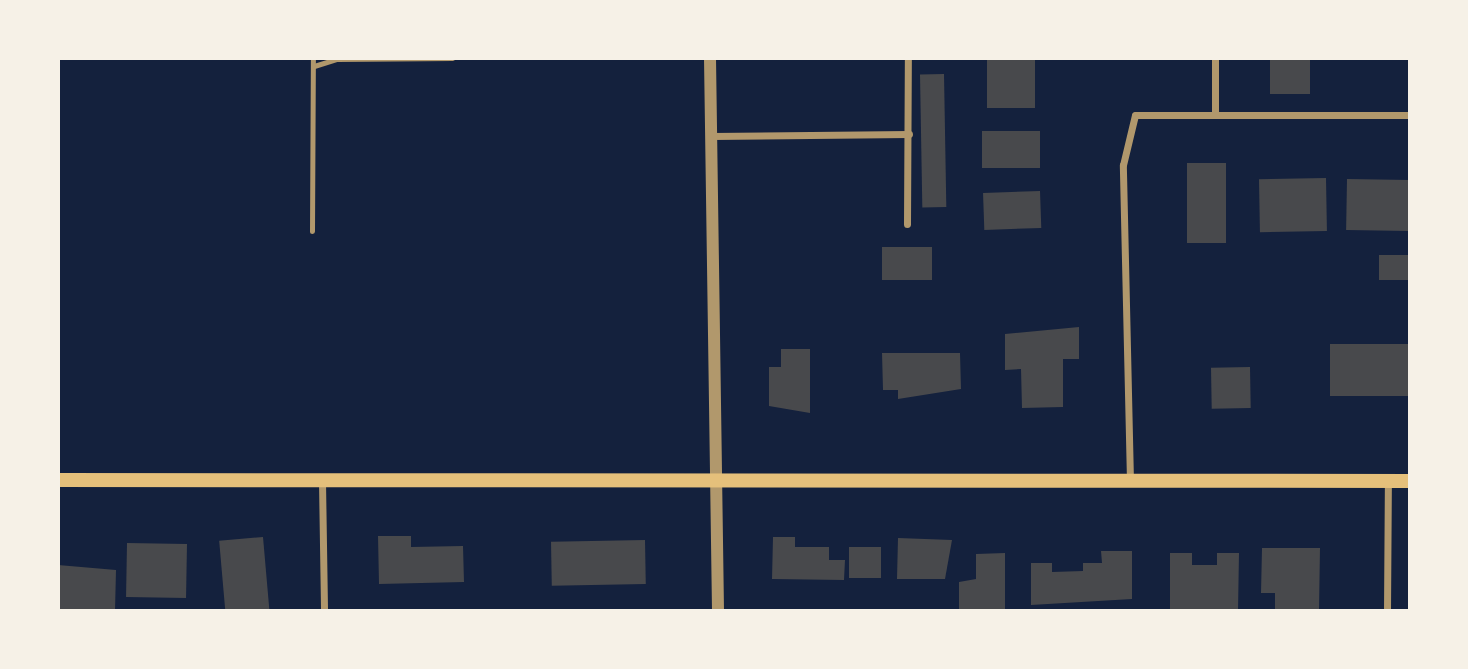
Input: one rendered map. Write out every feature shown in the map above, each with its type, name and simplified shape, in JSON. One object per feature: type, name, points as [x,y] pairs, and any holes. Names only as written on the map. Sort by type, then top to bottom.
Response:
[{"type":"main road","points":[[58,480],[1410,481]]},
{"type":"street","points":[[710,58],[718,611]]},
{"type":"street","points":[[907,224],[908,58]]},
{"type":"street","points":[[1215,58],[1215,115]]},
{"type":"street","points":[[1130,481],[1123,165],[1136,115],[1410,115]]},
{"type":"street","points":[[712,136],[909,134]]},
{"type":"street","points":[[322,480],[324,611]]},
{"type":"street","points":[[1387,611],[1388,481]]},
{"type":"lane","points":[[312,231],[313,58]]},
{"type":"lane","points":[[314,66],[337,59],[452,58]]},
{"type":"building","points":[[987,58],[1035,58],[1035,108],[987,108]]},
{"type":"building","points":[[1270,58],[1310,58],[1310,94],[1270,94]]},
{"type":"building","points":[[920,74],[944,74],[946,207],[922,207]]},
{"type":"building","points":[[982,131],[1040,131],[1040,168],[982,168]]},
{"type":"building","points":[[1187,163],[1226,163],[1226,243],[1187,243]]},
{"type":"building","points":[[1326,178],[1327,231],[1260,232],[1259,179]]},
{"type":"building","points":[[1347,179],[1410,180],[1409,231],[1346,230]]},
{"type":"building","points":[[1040,191],[1041,228],[984,230],[983,193]]},
{"type":"building","points":[[882,247],[932,247],[932,280],[882,280]]},
{"type":"building","points":[[1379,255],[1410,255],[1410,280],[1379,280]]},
{"type":"building","points":[[1079,327],[1079,359],[1063,359],[1063,407],[1022,408],[1021,369],[1005,370],[1005,334]]},
{"type":"building","points":[[1330,344],[1410,344],[1410,396],[1330,396]]},
{"type":"building","points":[[781,349],[810,349],[810,413],[769,406],[769,367],[781,367]]},
{"type":"building","points":[[882,353],[960,353],[961,389],[898,399],[898,390],[883,390]]},
{"type":"building","points":[[1250,367],[1251,408],[1212,409],[1211,368]]},
{"type":"building","points":[[378,536],[411,536],[411,547],[463,546],[464,582],[379,584]]},
{"type":"building","points":[[263,537],[269,611],[225,611],[219,541]]},
{"type":"building","points":[[773,537],[795,537],[795,547],[829,547],[829,560],[845,560],[844,580],[772,579]]},
{"type":"building","points":[[898,538],[952,540],[945,579],[897,579]]},
{"type":"building","points":[[645,540],[646,584],[552,586],[551,542]]},
{"type":"building","points":[[127,543],[187,544],[186,598],[126,597]]},
{"type":"building","points":[[849,547],[881,547],[881,578],[849,578]]},
{"type":"building","points":[[1262,548],[1320,548],[1319,611],[1275,611],[1275,593],[1261,593]]},
{"type":"building","points":[[1101,551],[1132,551],[1132,599],[1031,605],[1031,563],[1052,563],[1052,572],[1083,571],[1083,563],[1102,563]]},
{"type":"building","points":[[1005,553],[1005,611],[959,611],[959,582],[976,579],[976,554]]},
{"type":"building","points":[[1170,553],[1192,553],[1192,565],[1217,565],[1217,553],[1239,553],[1238,611],[1170,611]]},
{"type":"building","points":[[58,565],[116,570],[115,611],[60,611]]}]
